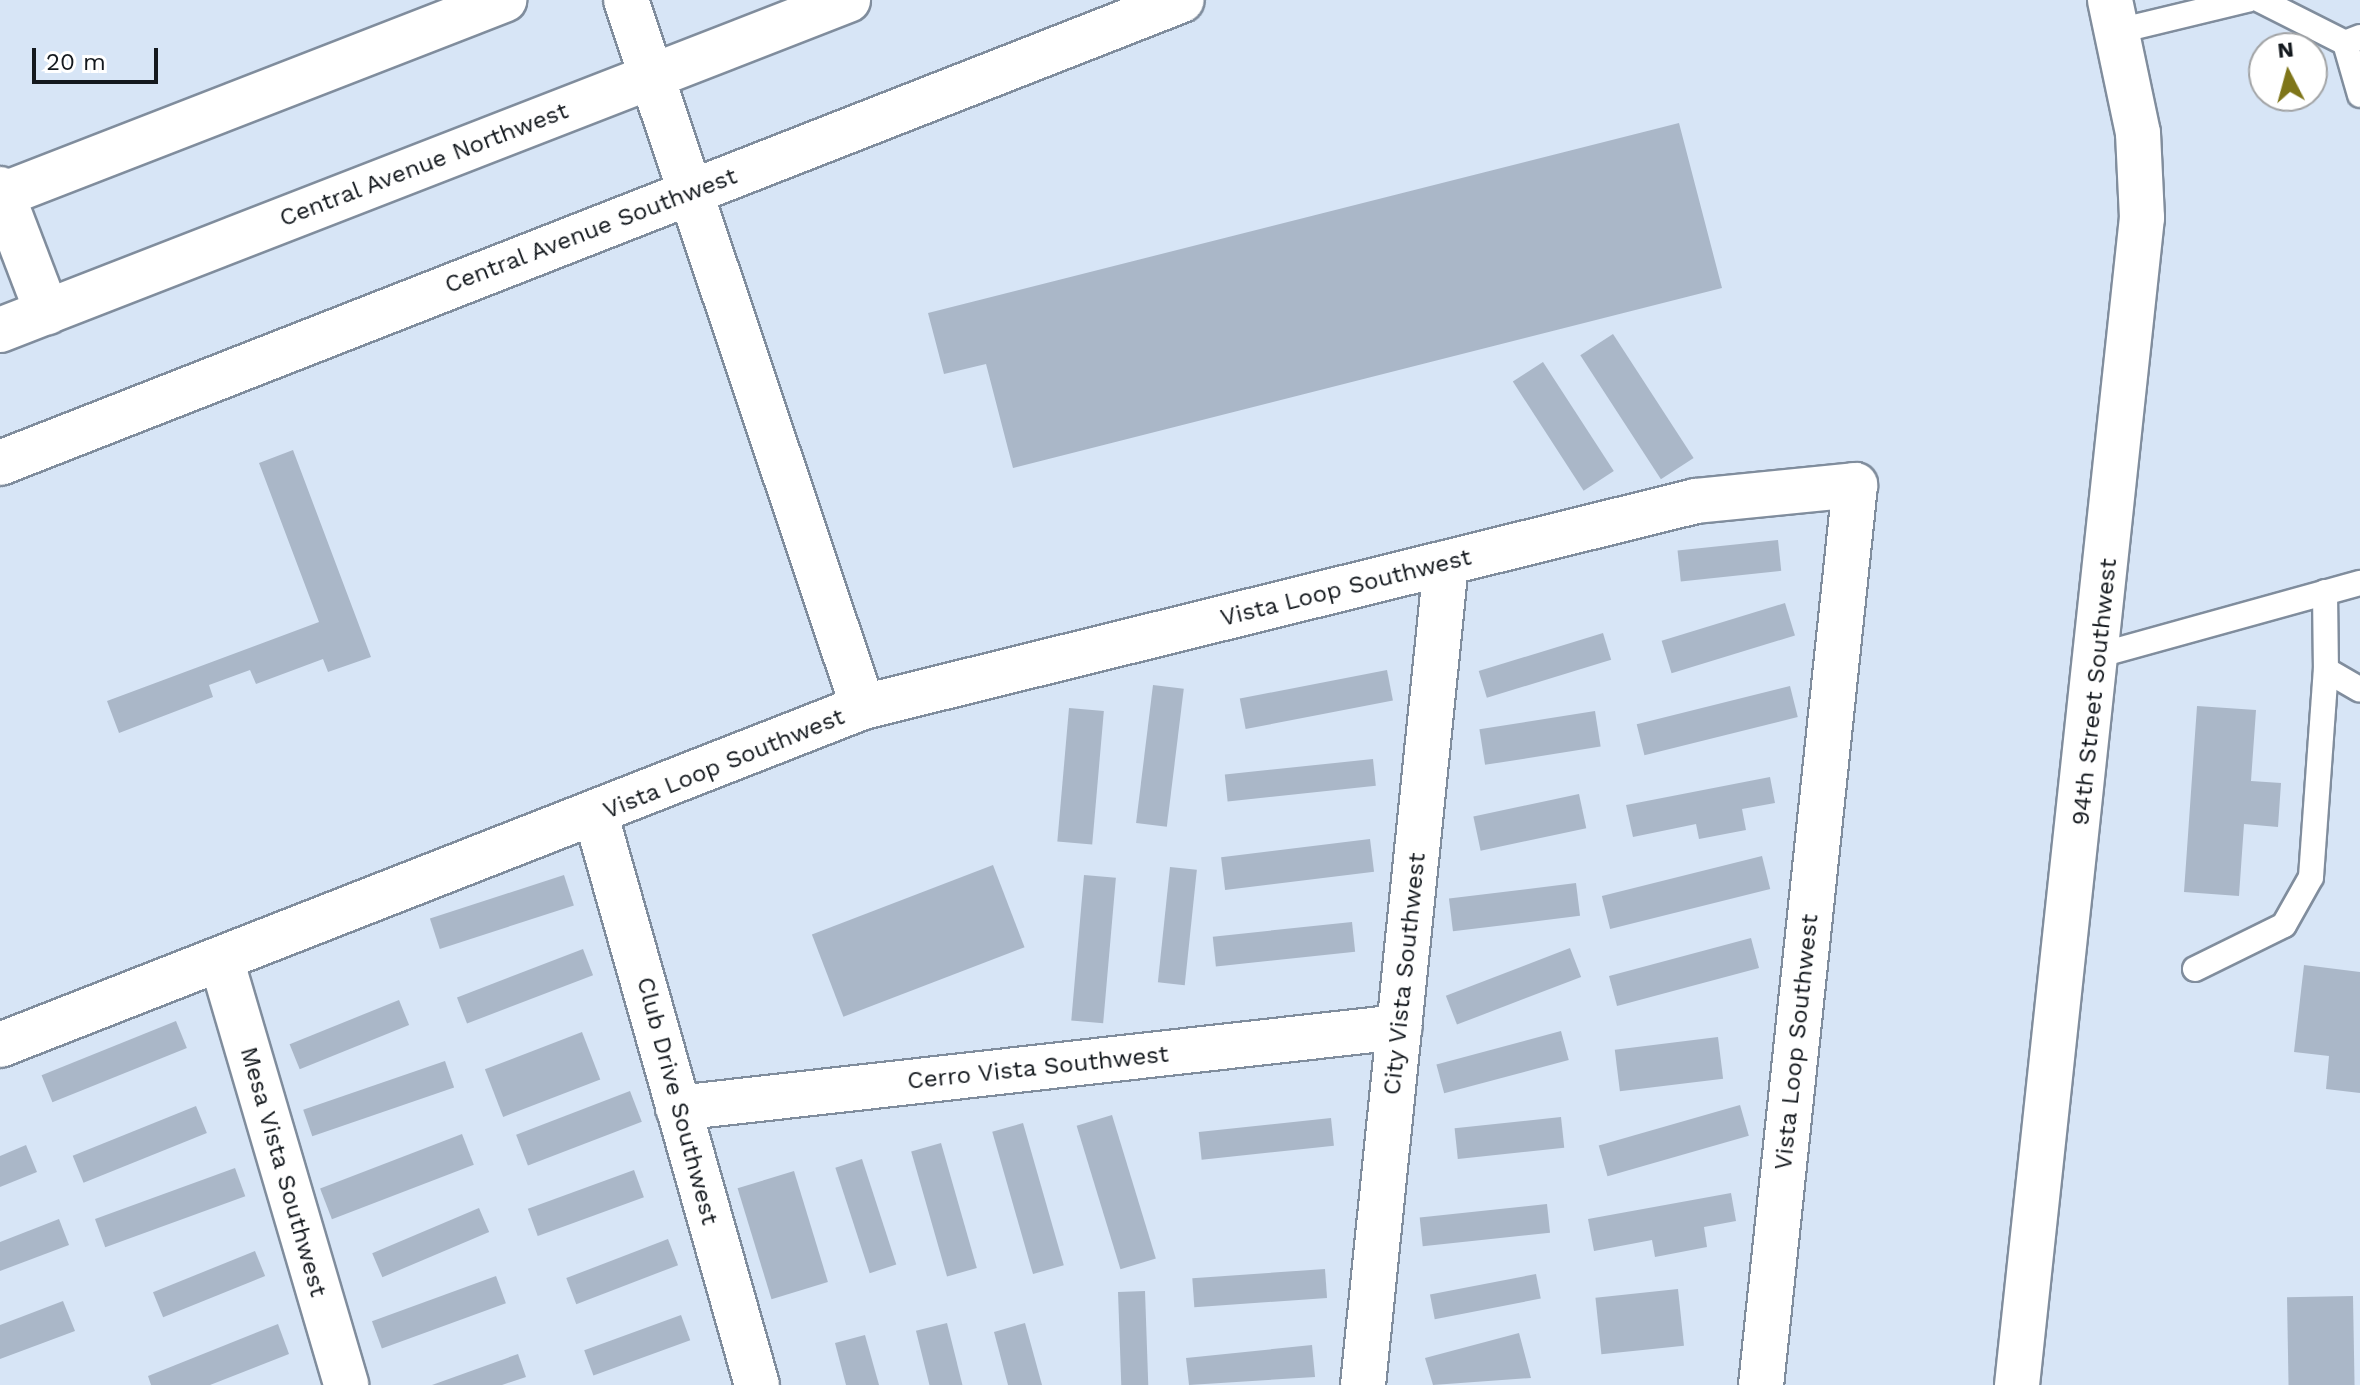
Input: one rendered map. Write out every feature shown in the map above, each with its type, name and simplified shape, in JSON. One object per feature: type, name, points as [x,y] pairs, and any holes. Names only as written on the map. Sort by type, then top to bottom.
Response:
[{"type":"street","points":[[47,312],[1,194],[504,0]]},
{"type":"street","points":[[626,0],[863,707]]},
{"type":"street","name":"Central Avenue Northwest","points":[[0,330],[848,0]]},
{"type":"street","name":"Central Avenue Southwest","points":[[0,463],[1182,0]]},
{"type":"street","name":"94th Street Southwest","points":[[2017,1385],[2100,655],[2142,218],[2138,133],[2114,15]]},
{"type":"street","name":"Vista Loop Southwest","points":[[0,1045],[596,816],[863,707],[1696,501],[1855,485],[1761,1385]]},
{"type":"street","name":"City Vista Southwest","points":[[1363,1385],[1446,563]]},
{"type":"street","name":"Club Drive Southwest","points":[[596,816],[757,1385]]},
{"type":"street","name":"Mesa Vista Southwest","points":[[221,959],[346,1385]]},
{"type":"street","name":"Cerro Vista Southwest","points":[[678,1108],[1399,1027]]},
{"type":"lane","points":[[2114,15],[2247,0]]},
{"type":"lane","points":[[2260,0],[2352,40],[2360,95]]},
{"type":"lane","points":[[2100,655],[2360,583]]},
{"type":"lane","points":[[2195,969],[2284,925],[2311,877],[2326,670],[2325,592]]},
{"type":"lane","points":[[2326,670],[2360,690]]},
{"type":"building","points":[[1679,123],[1722,288],[1013,468],[986,364],[944,374],[928,313]]},
{"type":"building","points":[[1613,334],[1694,458],[1661,479],[1580,355]]},
{"type":"building","points":[[1543,362],[1614,471],[1584,491],[1513,382]]},
{"type":"building","points":[[293,450],[371,657],[328,672],[323,659],[256,684],[250,670],[209,685],[213,697],[119,733],[107,701],[319,622],[259,463]]},
{"type":"building","points":[[1778,540],[1781,571],[1681,581],[1678,551]]},
{"type":"building","points":[[1785,603],[1795,636],[1672,673],[1662,641]]},
{"type":"building","points":[[1603,633],[1611,660],[1487,698],[1479,671]]},
{"type":"building","points":[[1387,670],[1393,700],[1246,729],[1240,699]]},
{"type":"building","points":[[1153,685],[1184,689],[1167,827],[1136,823]]},
{"type":"building","points":[[1790,686],[1798,717],[1644,755],[1637,724]]},
{"type":"building","points":[[2197,706],[2256,710],[2251,781],[2281,783],[2278,827],[2244,824],[2239,896],[2184,892]]},
{"type":"building","points":[[1069,708],[1104,711],[1092,845],[1057,841]]},
{"type":"building","points":[[1595,711],[1601,747],[1485,765],[1479,729]]},
{"type":"building","points":[[1373,759],[1376,786],[1228,801],[1225,775]]},
{"type":"building","points":[[1770,777],[1775,803],[1742,809],[1746,830],[1699,839],[1696,824],[1633,837],[1626,805]]},
{"type":"building","points":[[1579,794],[1586,828],[1481,851],[1473,816]]},
{"type":"building","points":[[1370,839],[1374,872],[1225,890],[1221,857]]},
{"type":"building","points":[[1762,856],[1770,889],[1610,929],[1602,896]]},
{"type":"building","points":[[993,865],[1025,947],[843,1017],[812,935]]},
{"type":"building","points":[[1170,867],[1197,870],[1185,985],[1158,982]]},
{"type":"building","points":[[564,875],[574,905],[440,949],[430,919]]},
{"type":"building","points":[[1084,875],[1116,878],[1103,1023],[1071,1020]]},
{"type":"building","points":[[1576,883],[1580,916],[1453,931],[1449,899]]},
{"type":"building","points":[[1352,922],[1355,952],[1216,966],[1213,937]]},
{"type":"building","points":[[1751,938],[1759,968],[1617,1006],[1609,976]]},
{"type":"building","points":[[1570,948],[1581,977],[1457,1025],[1446,996]]},
{"type":"building","points":[[583,949],[593,975],[467,1024],[457,997]]},
{"type":"building","points":[[2304,965],[2360,972],[2360,1093],[2326,1089],[2329,1056],[2294,1052]]},
{"type":"building","points":[[399,1000],[409,1025],[300,1069],[290,1044]]},
{"type":"building","points":[[176,1021],[187,1048],[52,1102],[42,1075]]},
{"type":"building","points":[[1561,1031],[1569,1060],[1444,1093],[1436,1064]]},
{"type":"building","points":[[582,1032],[600,1080],[503,1117],[485,1069]]},
{"type":"building","points":[[1718,1037],[1723,1079],[1620,1091],[1615,1050]]},
{"type":"building","points":[[445,1061],[454,1087],[312,1136],[303,1110]]},
{"type":"building","points":[[630,1091],[642,1122],[528,1166],[516,1135]]},
{"type":"building","points":[[1740,1105],[1749,1136],[1608,1176],[1599,1146]]},
{"type":"building","points":[[196,1106],[207,1133],[84,1183],[73,1156]]},
{"type":"building","points":[[1112,1115],[1156,1258],[1120,1269],[1077,1126]]},
{"type":"building","points":[[1561,1117],[1564,1148],[1458,1159],[1455,1128]]},
{"type":"building","points":[[1331,1118],[1334,1146],[1202,1160],[1199,1132]]},
{"type":"building","points":[[1023,1123],[1064,1265],[1033,1274],[992,1132]]},
{"type":"building","points":[[462,1134],[474,1165],[332,1219],[320,1188]]},
{"type":"building","points":[[941,1143],[977,1268],[947,1277],[911,1152]]},
{"type":"building","points":[[26,1145],[37,1172],[0,1187],[0,1156]]},
{"type":"building","points":[[862,1159],[896,1265],[870,1273],[835,1168]]},
{"type":"building","points":[[235,1168],[245,1196],[105,1247],[95,1219]]},
{"type":"building","points":[[634,1170],[644,1197],[538,1236],[528,1209]]},
{"type":"building","points":[[794,1171],[828,1282],[771,1299],[738,1188]]},
{"type":"building","points":[[1731,1193],[1736,1221],[1704,1227],[1707,1247],[1655,1257],[1652,1240],[1594,1251],[1588,1219]]},
{"type":"building","points":[[1547,1204],[1550,1233],[1423,1246],[1420,1217]]},
{"type":"building","points":[[479,1208],[489,1232],[382,1277],[372,1253]]},
{"type":"building","points":[[59,1219],[69,1245],[0,1271],[0,1242]]},
{"type":"building","points":[[668,1239],[678,1265],[576,1304],[566,1278]]},
{"type":"building","points":[[255,1251],[265,1276],[163,1317],[153,1292]]},
{"type":"building","points":[[1325,1269],[1327,1298],[1194,1307],[1192,1278]]},
{"type":"building","points":[[1536,1274],[1541,1299],[1435,1319],[1430,1295]]},
{"type":"building","points":[[496,1276],[506,1303],[382,1348],[372,1321]]},
{"type":"building","points":[[1678,1289],[1684,1346],[1601,1354],[1595,1298]]},
{"type":"building","points":[[1145,1291],[1148,1385],[1121,1385],[1118,1292]]},
{"type":"building","points":[[2353,1296],[2355,1385],[2289,1385],[2287,1297]]},
{"type":"building","points":[[63,1301],[75,1331],[0,1359],[0,1325]]},
{"type":"building","points":[[681,1315],[690,1340],[593,1376],[584,1350]]},
{"type":"building","points":[[947,1323],[962,1385],[929,1385],[916,1331]]},
{"type":"building","points":[[1025,1323],[1042,1385],[1008,1385],[994,1332]]},
{"type":"building","points":[[278,1324],[289,1354],[210,1385],[151,1385],[148,1376]]},
{"type":"building","points":[[1519,1333],[1531,1378],[1433,1385],[1425,1358]]},
{"type":"building","points":[[865,1335],[879,1385],[846,1385],[835,1343]]},
{"type":"building","points":[[1312,1345],[1315,1377],[1189,1385],[1186,1358]]},
{"type":"building","points":[[518,1354],[526,1377],[502,1385],[432,1385]]}]
